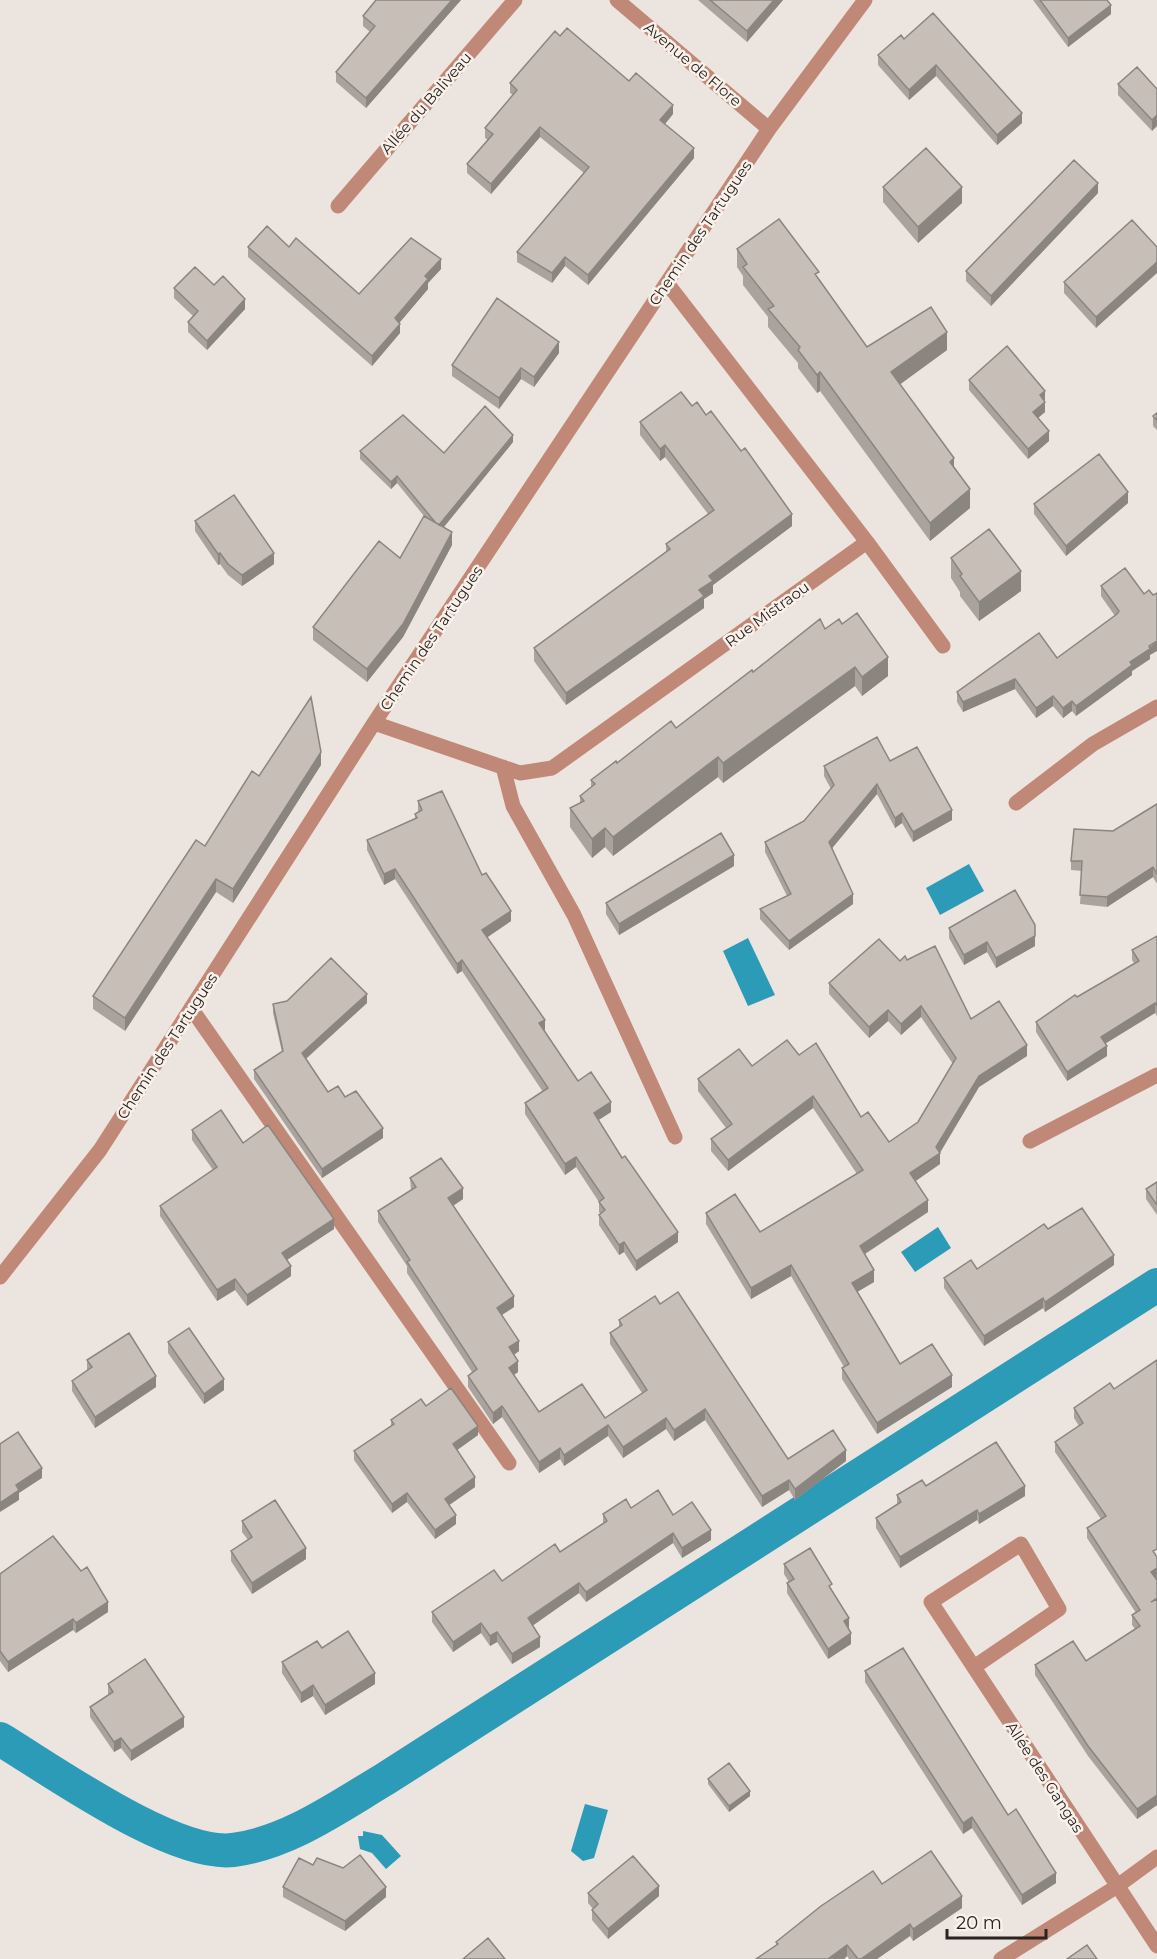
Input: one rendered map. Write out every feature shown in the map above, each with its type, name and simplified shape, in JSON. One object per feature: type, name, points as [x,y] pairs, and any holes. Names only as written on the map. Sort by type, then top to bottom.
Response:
[{"type":"street","name":"Allée du Baliveau","points":[[338,206],[515,0]]},
{"type":"street","name":"Avenue de Flore","points":[[617,0],[769,129]]},
{"type":"street","name":"Chemin des Tartugues","points":[[0,1277],[100,1150],[374,723],[769,129],[865,0]]},
{"type":"street","points":[[667,283],[867,542],[943,645]]},
{"type":"street","name":"Rue Mistraou","points":[[374,723],[520,773],[552,768],[867,542]]},
{"type":"street","points":[[1016,803],[1093,744],[1157,707]]},
{"type":"street","points":[[503,767],[513,806],[574,915],[675,1137]]},
{"type":"street","points":[[191,1008],[509,1463]]},
{"type":"street","points":[[1030,1141],[1157,1075]]},
{"type":"street","name":"Allée des Gangas","points":[[974,1666],[1059,1608],[1021,1544],[931,1602],[1116,1887],[1157,1946]]},
{"type":"street","points":[[1001,1959],[1116,1887],[1157,1857]]},
{"type":"water","points":[[969,864],[984,891],[940,915],[926,888]]},
{"type":"water","points":[[748,938],[775,995],[748,1006],[723,951]]},
{"type":"water","points":[[938,1227],[951,1248],[915,1272],[901,1252]]},
{"type":"water","points":[[585,1804],[608,1810],[594,1858],[583,1861],[571,1851]]},
{"type":"water","points":[[363,1831],[382,1835],[401,1856],[386,1869],[372,1853],[360,1849],[358,1836],[363,1836]]},
{"type":"building","points":[[376,0],[452,0],[366,98],[336,72],[375,26],[363,16]]},
{"type":"building","points":[[710,0],[774,0],[747,31]]},
{"type":"building","points":[[1040,0],[1107,0],[1111,5],[1068,38]]},
{"type":"building","points":[[933,13],[1022,113],[997,135],[936,65],[909,90],[878,55],[901,35],[904,39]]},
{"type":"building","points":[[567,28],[629,81],[636,73],[673,105],[660,120],[694,148],[588,275],[565,257],[552,273],[517,252],[589,167],[540,127],[491,184],[467,164],[493,134],[485,128],[517,90],[510,83],[555,31],[560,36]]},
{"type":"building","points":[[1137,67],[1157,89],[1157,115],[1152,120],[1118,84]]},
{"type":"building","points":[[926,148],[962,187],[918,227],[883,187]]},
{"type":"building","points":[[1074,160],[1098,183],[991,296],[966,271]]},
{"type":"building","points":[[779,219],[819,272],[815,274],[867,347],[931,307],[947,332],[891,372],[954,458],[950,462],[970,489],[930,523],[820,372],[817,375],[798,350],[800,347],[768,309],[774,306],[743,267],[747,264],[737,249]]},
{"type":"building","points":[[1132,220],[1157,247],[1157,262],[1096,317],[1064,282]]},
{"type":"building","points":[[267,226],[289,247],[296,238],[359,294],[411,238],[441,259],[425,276],[428,279],[395,318],[400,324],[372,356],[248,247]]},
{"type":"building","points":[[195,267],[214,285],[223,276],[245,299],[207,341],[188,322],[198,311],[174,288]]},
{"type":"building","points":[[497,298],[559,342],[534,377],[521,368],[499,398],[452,365]]},
{"type":"building","points":[[1007,346],[1045,391],[1040,395],[1045,402],[1033,412],[1049,431],[1028,449],[969,380]]},
{"type":"building","points":[[681,392],[692,406],[697,402],[706,415],[711,411],[741,451],[745,448],[792,514],[709,576],[713,581],[699,590],[704,596],[566,693],[534,648],[670,549],[666,544],[714,510],[665,445],[660,449],[640,422]]},
{"type":"building","points":[[485,406],[513,435],[439,525],[397,476],[391,482],[360,451],[403,415],[444,453]]},
{"type":"building","points":[[1099,454],[1128,492],[1066,546],[1034,504]]},
{"type":"building","points":[[234,495],[274,553],[242,575],[228,564],[220,553],[218,554],[195,521]]},
{"type":"building","points":[[424,516],[452,532],[403,624],[367,669],[313,627],[379,541],[400,558]]},
{"type":"building","points":[[989,529],[1021,571],[979,602],[960,576],[962,574],[951,558]]},
{"type":"building","points":[[1125,568],[1144,594],[1149,590],[1153,595],[1157,593],[1157,641],[1149,646],[1150,649],[1130,662],[1132,665],[1076,706],[1072,701],[1063,708],[1053,696],[1036,708],[1015,679],[963,702],[957,692],[1039,633],[1057,658],[1117,614],[1119,611],[1101,586]]},
{"type":"building","points":[[857,613],[888,657],[862,677],[855,667],[723,763],[718,757],[613,837],[605,828],[592,839],[570,808],[584,801],[580,796],[595,784],[591,780],[671,721],[676,728],[752,670],[753,672],[820,619],[825,629],[839,619],[842,624]]},
{"type":"building","points":[[311,697],[321,752],[233,889],[216,879],[125,1018],[93,996],[196,840],[205,846],[252,771],[259,776]]},
{"type":"building","points":[[877,737],[890,761],[917,747],[952,810],[913,832],[902,813],[895,818],[877,784],[829,842],[853,894],[789,941],[760,909],[791,894],[765,842],[804,821],[834,785],[824,766]]},
{"type":"building","points":[[442,791],[482,875],[486,873],[511,911],[482,930],[545,1020],[539,1023],[578,1081],[591,1072],[611,1102],[594,1113],[622,1158],[625,1156],[678,1232],[636,1261],[624,1242],[619,1245],[599,1215],[605,1210],[599,1202],[604,1198],[576,1157],[565,1164],[525,1103],[548,1088],[462,960],[457,964],[395,869],[384,874],[367,840],[417,818],[415,814],[422,810],[418,801]]},
{"type":"building","points":[[1157,804],[1157,874],[1153,867],[1107,897],[1080,895],[1082,861],[1071,861],[1074,829],[1113,831]]},
{"type":"building","points":[[721,833],[734,855],[619,924],[606,903]]},
{"type":"building","points":[[1015,890],[1035,925],[1035,936],[996,958],[987,942],[964,955],[949,928]]},
{"type":"building","points":[[1157,936],[1157,1006],[1155,1003],[1101,1037],[1107,1046],[1067,1072],[1036,1022],[1075,995],[1077,997],[1139,961],[1132,950]]},
{"type":"building","points":[[879,939],[900,961],[905,956],[907,960],[935,946],[971,1019],[999,1001],[1027,1045],[979,1076],[936,1147],[940,1153],[910,1173],[928,1200],[860,1246],[874,1270],[852,1283],[900,1364],[932,1344],[952,1375],[877,1423],[842,1368],[849,1364],[791,1265],[751,1288],[706,1213],[735,1194],[760,1232],[863,1170],[813,1096],[728,1160],[711,1139],[732,1124],[698,1079],[739,1049],[752,1066],[787,1040],[799,1055],[816,1043],[861,1117],[868,1112],[889,1142],[918,1122],[956,1058],[921,1006],[901,1024],[888,1010],[869,1027],[829,983]]},
{"type":"building","points":[[331,958],[367,994],[302,1053],[328,1092],[338,1086],[345,1097],[356,1091],[383,1128],[322,1169],[254,1070],[283,1051],[273,1004],[287,1001]]},
{"type":"building","points":[[221,1110],[243,1143],[268,1125],[334,1219],[282,1253],[291,1266],[247,1295],[235,1279],[217,1290],[160,1206],[217,1167],[192,1130]]},
{"type":"building","points":[[441,1158],[463,1188],[448,1198],[514,1296],[497,1308],[519,1341],[509,1347],[518,1361],[509,1368],[539,1412],[582,1384],[605,1418],[647,1390],[610,1333],[622,1325],[619,1320],[655,1296],[660,1304],[678,1292],[788,1459],[833,1430],[846,1450],[795,1489],[789,1480],[762,1496],[705,1409],[674,1430],[666,1418],[623,1447],[608,1425],[564,1455],[560,1448],[539,1462],[502,1406],[493,1413],[468,1376],[477,1369],[407,1262],[410,1260],[378,1211],[416,1187],[410,1178]]},
{"type":"building","points":[[1157,1182],[1157,1205],[1146,1189]]},
{"type":"building","points":[[1082,1208],[1114,1255],[1045,1302],[1043,1298],[984,1336],[944,1278],[971,1260],[977,1269],[1044,1224],[1048,1229]]},
{"type":"building","points":[[189,1328],[224,1379],[204,1394],[168,1342]]},
{"type":"building","points":[[129,1333],[156,1376],[95,1417],[72,1381],[92,1367],[87,1360]]},
{"type":"building","points":[[1157,1360],[1157,1549],[1153,1551],[1157,1557],[1157,1568],[1151,1572],[1157,1580],[1157,1598],[1151,1602],[1157,1599],[1157,1795],[1137,1809],[1088,1746],[1035,1665],[1073,1641],[1086,1661],[1140,1626],[1132,1615],[1140,1610],[1087,1528],[1106,1516],[1055,1442],[1083,1423],[1074,1408],[1110,1383],[1114,1389]]},
{"type":"building","points":[[451,1388],[478,1426],[453,1444],[475,1477],[445,1499],[456,1515],[435,1530],[407,1493],[392,1504],[354,1451],[394,1424],[391,1420],[421,1399],[426,1406]]},
{"type":"building","points":[[18,1432],[42,1468],[16,1485],[19,1490],[0,1503],[0,1444]]},
{"type":"building","points":[[996,1442],[1025,1486],[979,1514],[977,1510],[900,1557],[876,1518],[901,1502],[897,1495],[922,1480],[926,1486]]},
{"type":"building","points":[[658,1490],[673,1515],[692,1502],[711,1530],[682,1548],[673,1533],[586,1592],[579,1583],[528,1618],[540,1637],[512,1654],[497,1632],[490,1636],[481,1623],[453,1642],[432,1612],[494,1570],[502,1581],[555,1544],[560,1552],[607,1521],[603,1514],[626,1499],[631,1508]]},
{"type":"building","points":[[275,1500],[306,1548],[252,1583],[231,1551],[252,1537],[242,1521]]},
{"type":"building","points":[[53,1536],[81,1571],[87,1567],[108,1602],[76,1623],[73,1619],[8,1662],[0,1651],[0,1574]]},
{"type":"building","points":[[810,1548],[832,1584],[829,1586],[849,1618],[844,1621],[851,1633],[828,1649],[787,1583],[794,1579],[784,1564]]},
{"type":"building","points":[[348,1631],[375,1673],[325,1705],[313,1685],[301,1693],[282,1662],[317,1641],[322,1648]]},
{"type":"building","points":[[903,1648],[1008,1815],[1016,1809],[1056,1873],[1022,1895],[972,1817],[963,1823],[865,1671]]},
{"type":"building","points":[[145,1659],[184,1717],[131,1751],[121,1738],[114,1742],[90,1707],[113,1692],[108,1684]]},
{"type":"building","points":[[729,1763],[750,1791],[729,1806],[708,1779]]},
{"type":"building","points":[[931,1851],[962,1896],[913,1929],[910,1924],[861,1959],[858,1959],[847,1945],[828,1959],[756,1959],[778,1944],[776,1942],[821,1906],[873,1871],[882,1884]]},
{"type":"building","points":[[360,1855],[386,1887],[345,1921],[283,1887],[299,1858],[313,1865],[317,1858],[343,1868]]},
{"type":"building","points":[[633,1856],[659,1886],[608,1929],[592,1910],[598,1904],[588,1893]]},
{"type":"building","points":[[488,1938],[505,1959],[463,1959]]},
{"type":"building","points":[[1087,1945],[1097,1959],[1067,1959]]},
{"type":"waterway","points":[[0,1739],[114,1809],[179,1840],[208,1849],[233,1850],[273,1840],[331,1812],[385,1779],[1157,1285]]}]
